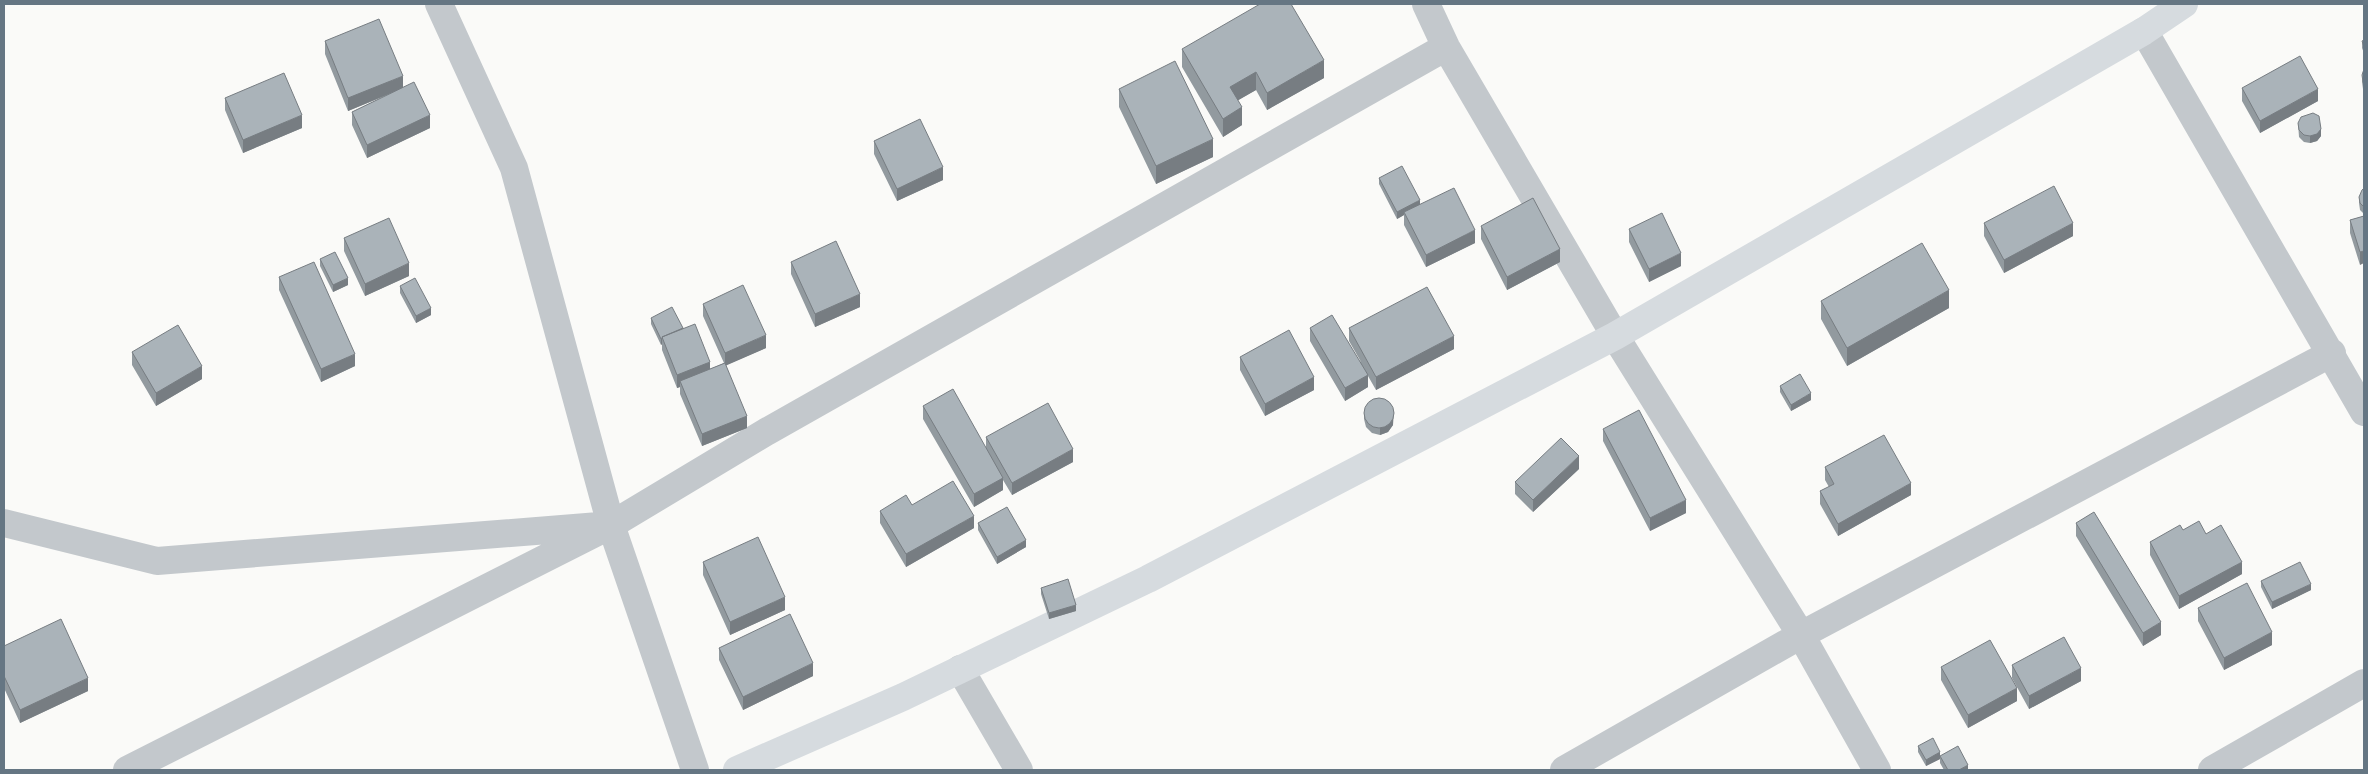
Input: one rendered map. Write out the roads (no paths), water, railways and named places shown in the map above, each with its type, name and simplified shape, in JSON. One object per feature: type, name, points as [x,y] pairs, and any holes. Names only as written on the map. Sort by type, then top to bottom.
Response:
[{"type":"main road","points":[[737,770],[904,697],[1148,579],[1615,336],[2144,31],[2184,4]]},
{"type":"street","points":[[439,4],[514,168],[611,525],[695,770]]},
{"type":"street","points":[[1426,4],[1446,47],[1615,336],[1801,635],[1876,770]]},
{"type":"street","points":[[2144,31],[2332,353],[2364,412]]},
{"type":"street","points":[[127,770],[611,525],[766,432],[1446,47]]},
{"type":"street","points":[[1564,770],[1801,635],[2332,353]]},
{"type":"street","points":[[4,523],[156,561],[611,525]]},
{"type":"street","points":[[960,669],[1019,770]]},
{"type":"street","points":[[2212,770],[2364,683]]}]
